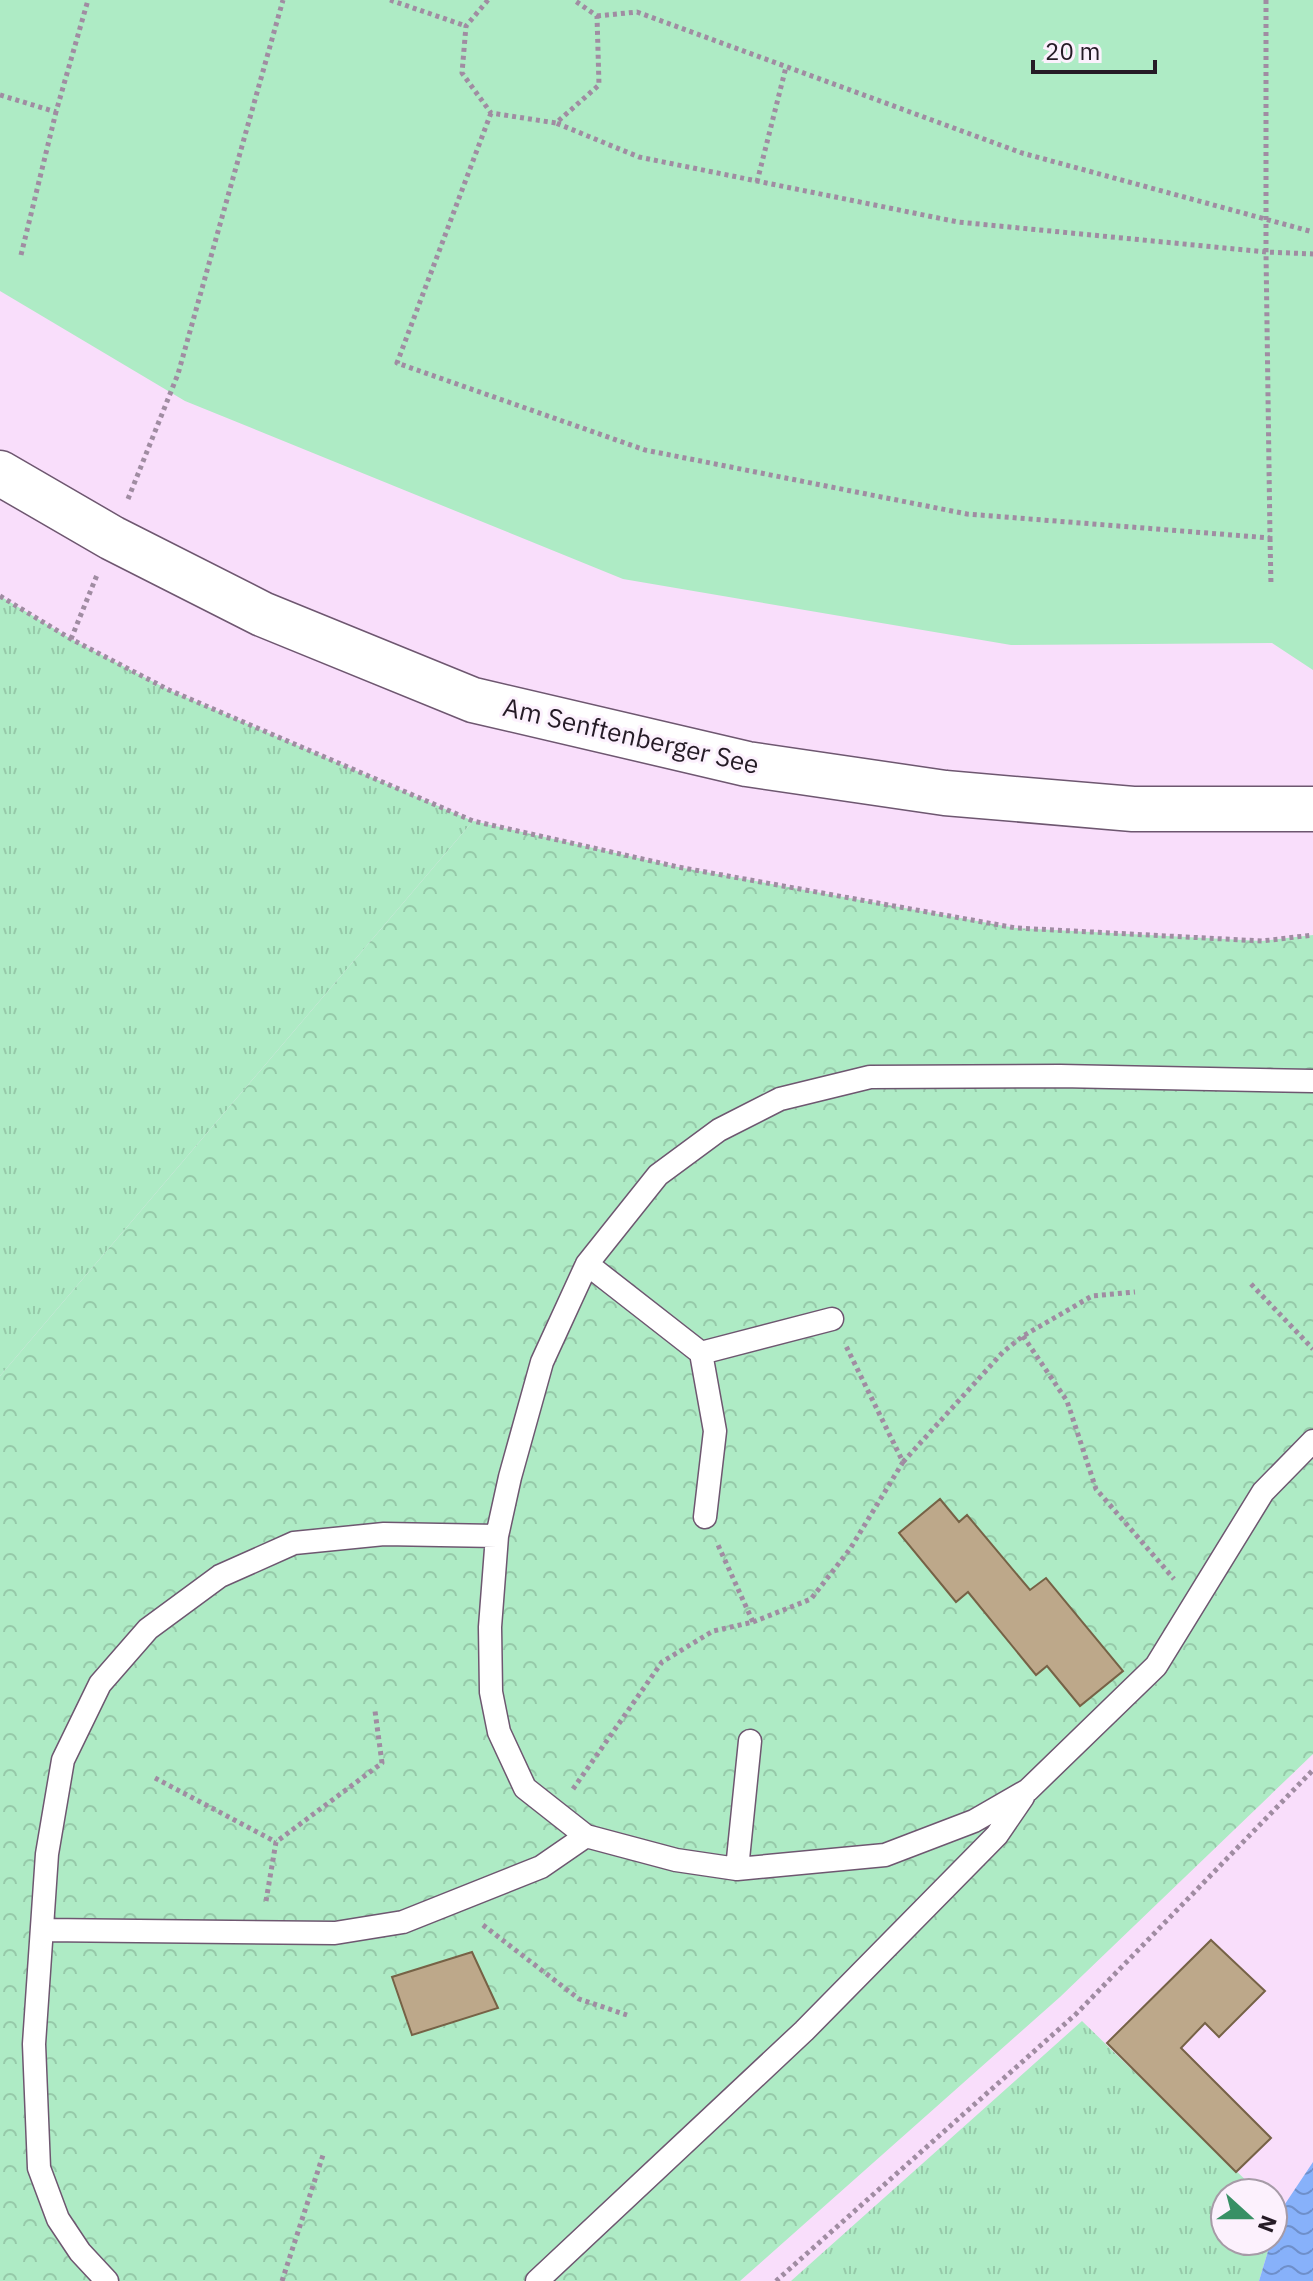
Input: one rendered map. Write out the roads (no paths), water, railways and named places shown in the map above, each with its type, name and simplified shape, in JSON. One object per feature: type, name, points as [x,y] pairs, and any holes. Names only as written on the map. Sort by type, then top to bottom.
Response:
[{"type":"street","name":"Am Senftenberger See","points":[[0,473],[112,538],[262,614],[473,700],[747,764],[945,793],[1133,809],[1313,809]]},
{"type":"lane","points":[[1028,1790],[974,1821],[885,1855],[737,1869],[676,1860],[586,1836],[525,1788],[499,1732],[491,1692],[490,1627],[497,1536],[542,1362],[587,1264],[658,1175],[719,1130],[780,1099],[870,1077],[1060,1076],[1313,1081]]},
{"type":"lane","points":[[587,1264],[701,1353],[715,1431],[705,1517]]},
{"type":"lane","points":[[701,1353],[832,1319]]},
{"type":"lane","points":[[537,2281],[804,2031],[997,1835],[1028,1790],[1156,1666],[1263,1492],[1313,1441]]},
{"type":"lane","points":[[107,2281],[80,2252],[58,2219],[39,2168],[34,2044],[47,1854],[63,1760],[100,1684],[148,1629],[220,1576],[294,1543],[384,1534],[497,1536]]},
{"type":"lane","points":[[737,1869],[750,1741]]},
{"type":"lane","points":[[44,1930],[335,1933],[403,1922],[541,1867],[586,1836]]},
{"type":"water","points":[[1313,2162],[1313,2281],[1259,2281],[1266,2257],[1289,2257],[1289,2198]]}]
